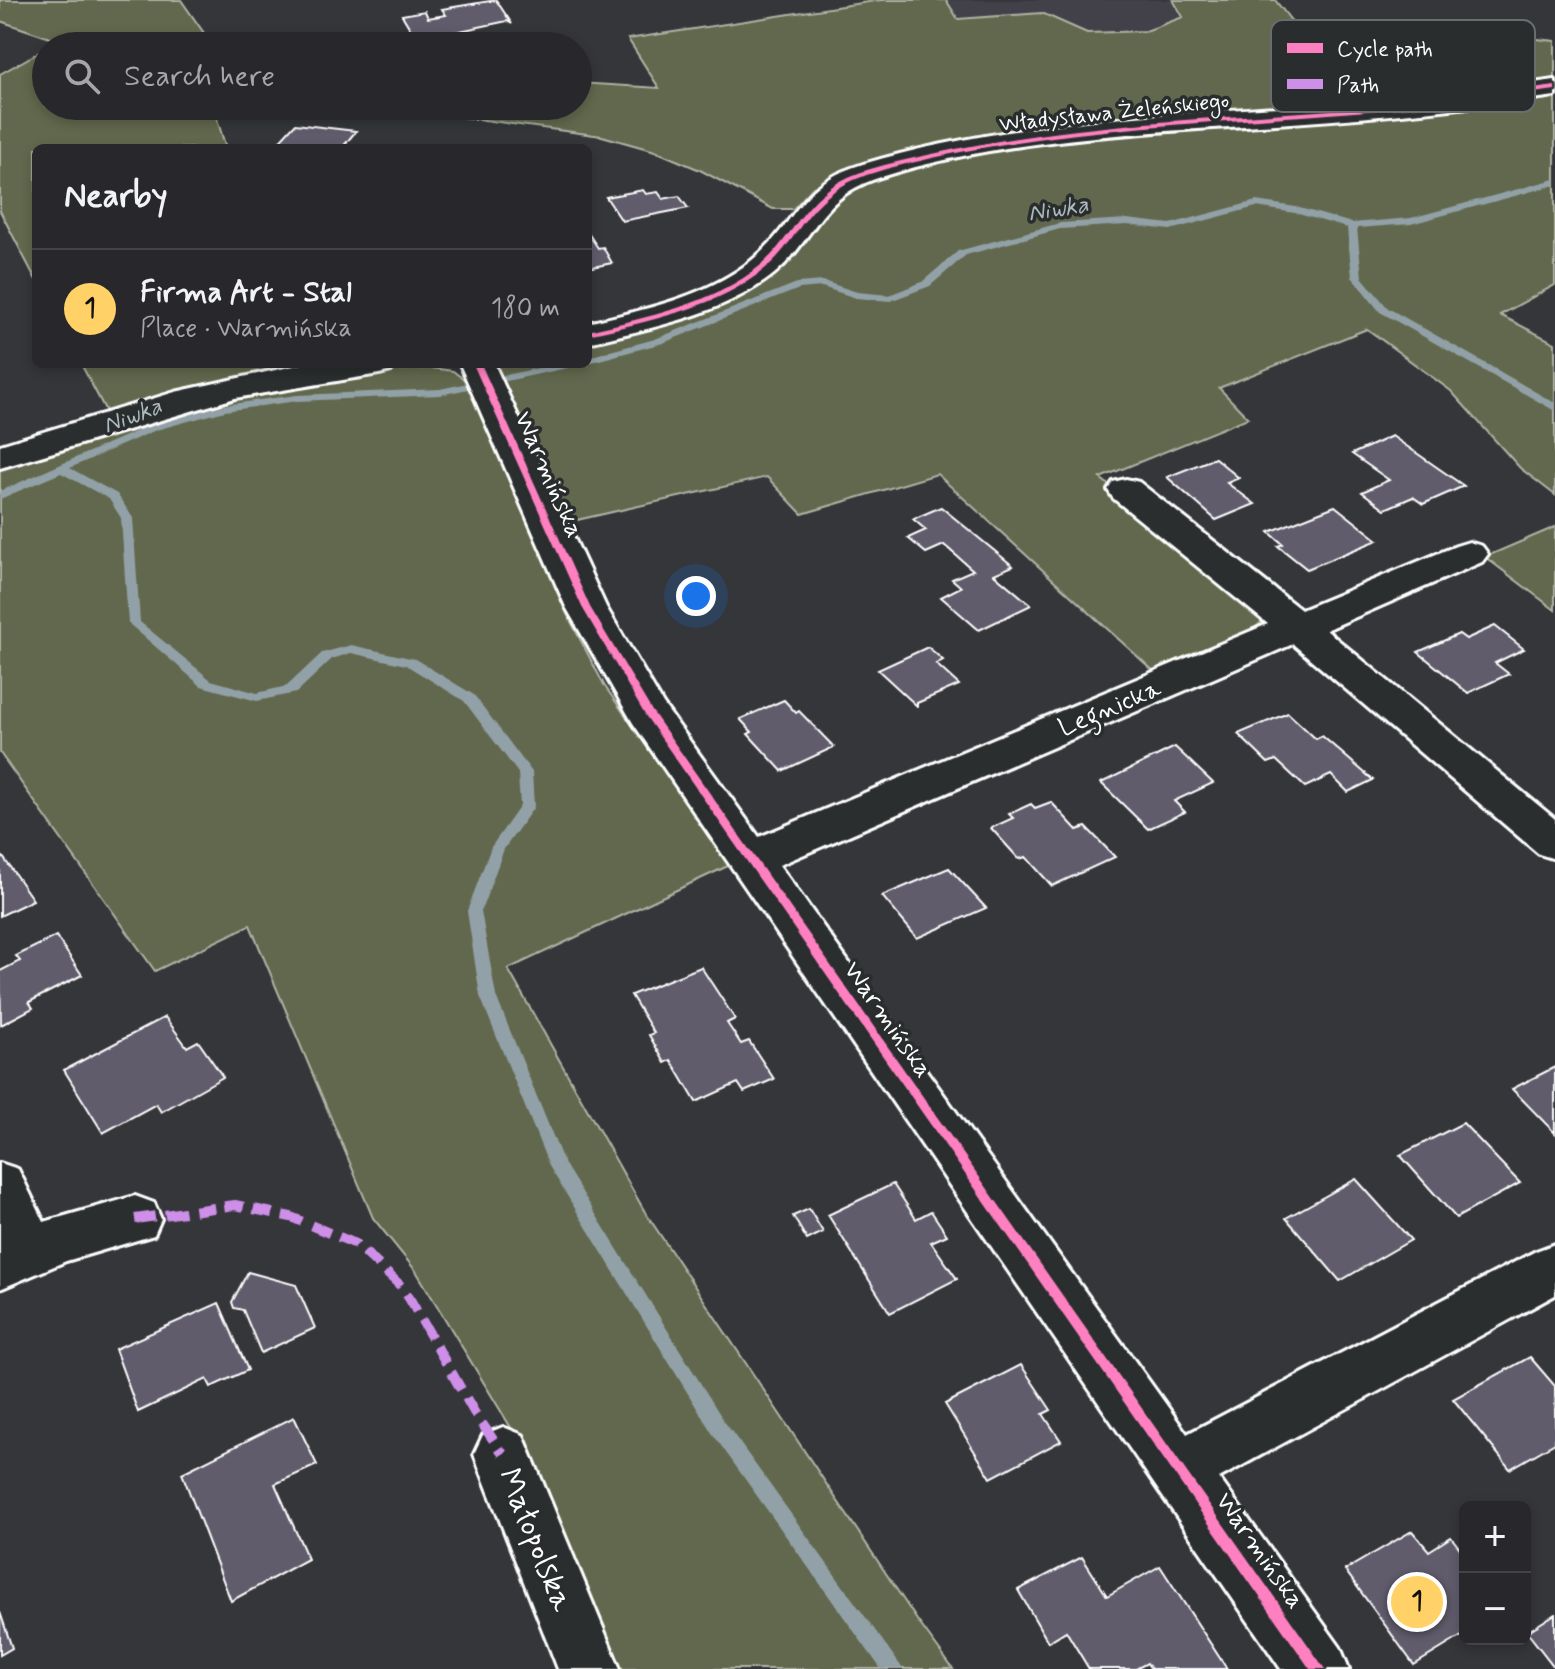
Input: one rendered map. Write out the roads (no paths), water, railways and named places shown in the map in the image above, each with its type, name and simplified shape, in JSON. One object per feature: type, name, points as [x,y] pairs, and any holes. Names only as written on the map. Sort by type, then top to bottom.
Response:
[{"type":"street","name":"Władysława Żeleńskiego","points":[[1535,91],[1555,88]]},
{"type":"street","name":"Władysława Żeleńskiego","points":[[592,332],[696,301],[735,284],[761,268],[782,249],[826,193],[857,176],[894,165],[1063,135],[1188,121],[1312,112]]},
{"type":"street","points":[[0,457],[151,407],[212,391],[348,368]]},
{"type":"street","name":"Warmińska","points":[[485,383],[586,607],[612,656],[749,860],[1318,1669]]},
{"type":"street","points":[[1126,490],[1297,627],[1555,843]]},
{"type":"street","name":"Legnicka","points":[[749,860],[1469,554]]},
{"type":"street","points":[[0,1185],[14,1258],[81,1232],[135,1219]]},
{"type":"street","points":[[1178,1469],[1555,1268]]},
{"type":"street","name":"Małopolska","points":[[503,1454],[589,1669]]},
{"type":"waterway","name":"Niwka","points":[[1352,226],[1411,221],[1555,182]]},
{"type":"waterway","name":"Niwka","points":[[592,359],[659,341],[797,286],[823,284],[856,295],[890,298],[926,284],[962,253],[1060,226],[1127,222],[1170,227],[1256,204],[1296,210],[1352,226]]},
{"type":"waterway","points":[[1352,226],[1357,277],[1384,310],[1555,408]]},
{"type":"waterway","name":"Niwka","points":[[61,468],[152,428],[224,408],[297,398],[440,392],[553,368]]},
{"type":"waterway","name":"Niwka","points":[[0,495],[61,468]]},
{"type":"waterway","points":[[61,468],[113,497],[127,518],[134,623],[206,683],[257,697],[291,690],[327,656],[351,649],[410,662],[469,698],[525,772],[527,807],[498,847],[474,911],[488,996],[557,1166],[718,1427],[893,1669]]},
{"type":"place","name":"Firma Art - Stal","points":[[1417,1602]]}]
